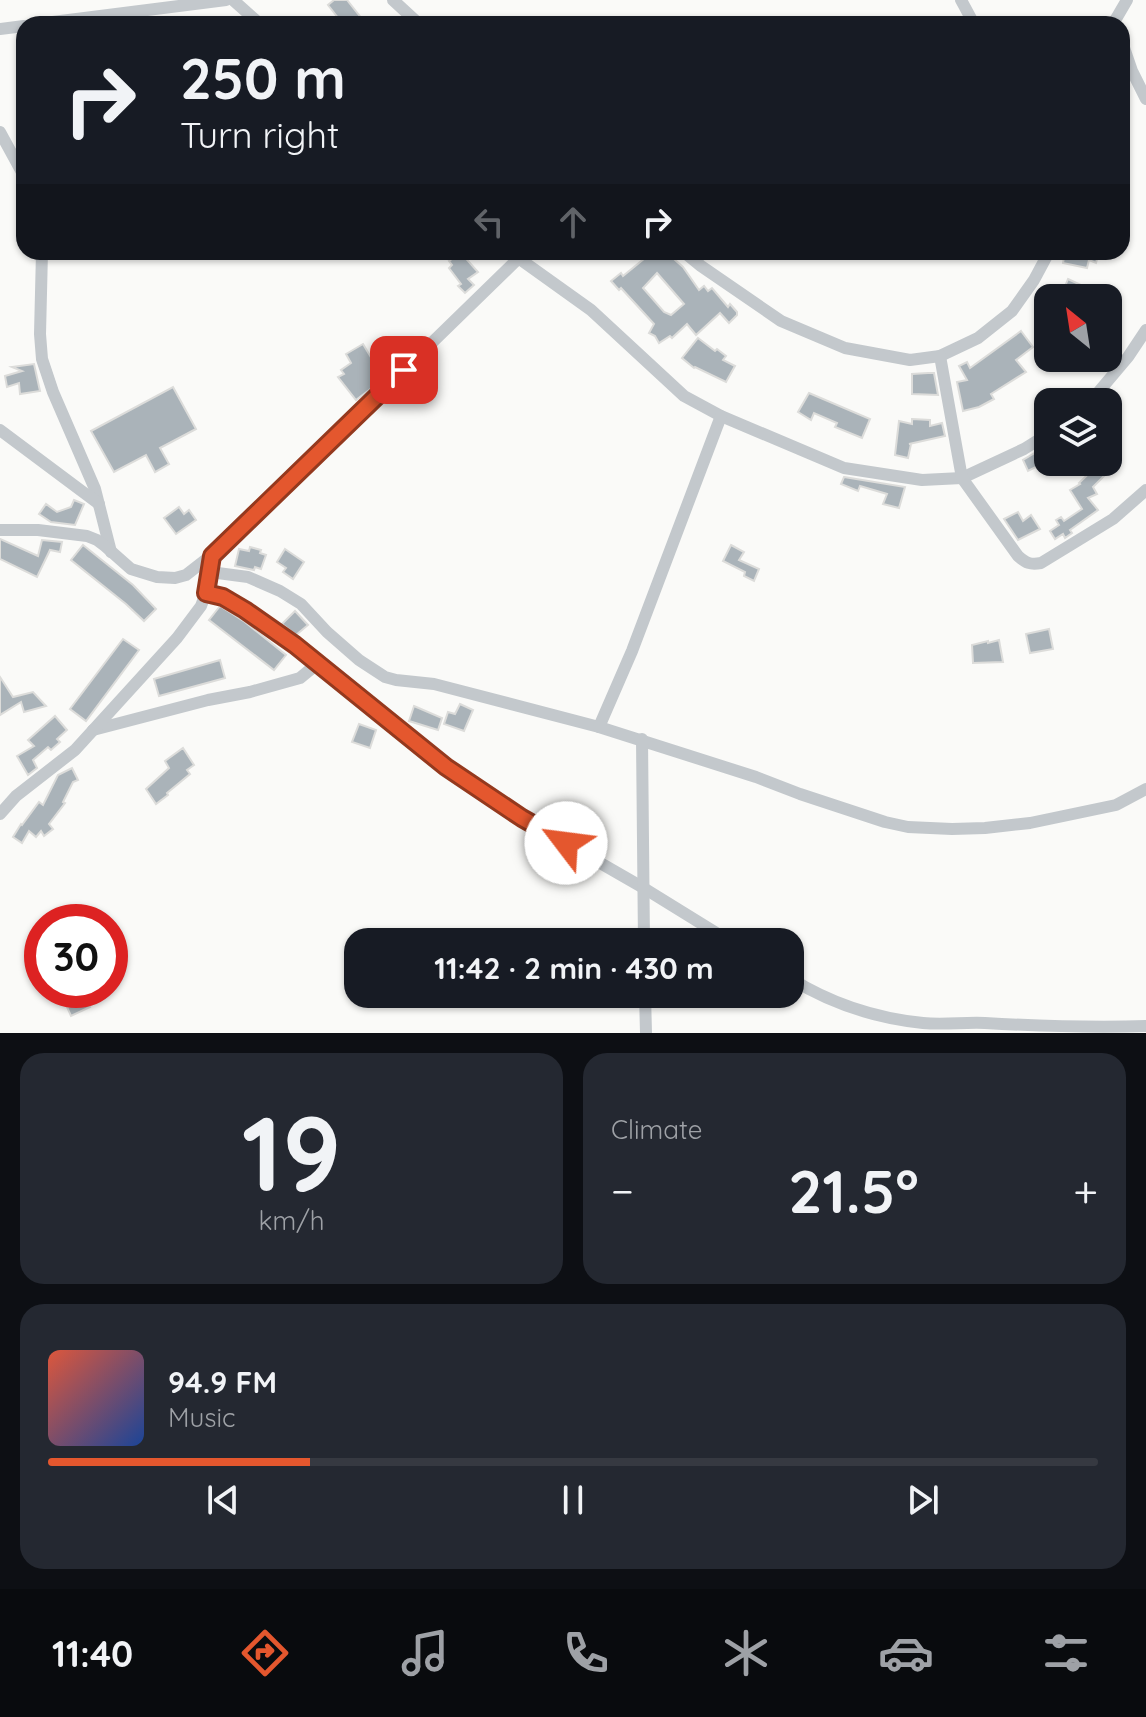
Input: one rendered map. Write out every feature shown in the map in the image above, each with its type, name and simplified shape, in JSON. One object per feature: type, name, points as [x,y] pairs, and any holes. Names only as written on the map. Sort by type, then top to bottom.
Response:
[{"type":"street","points":[[100,16],[226,0]]},
{"type":"street","points":[[233,0],[251,16]]},
{"type":"street","points":[[393,0],[410,16]]},
{"type":"street","points":[[1130,65],[1146,99]]},
{"type":"street","points":[[0,132],[16,161]]},
{"type":"street","points":[[42,260],[42,359],[95,489],[111,553]]},
{"type":"street","points":[[0,530],[38,530],[87,536],[97,540],[140,573],[175,578],[186,575],[212,556],[511,260]]},
{"type":"street","points":[[525,260],[591,310],[684,396],[721,416],[844,468],[922,480],[962,478],[1034,443]]},
{"type":"street","points":[[694,260],[781,321],[845,348],[910,360],[940,356],[978,338],[1012,311],[1045,260]]},
{"type":"street","points":[[1102,388],[1146,330]]},
{"type":"street","points":[[940,356],[962,478],[1018,556],[1031,565],[1041,563],[1113,519],[1146,490]]},
{"type":"street","points":[[599,727],[632,651],[721,416]]},
{"type":"street","points":[[0,430],[99,504]]},
{"type":"street","points":[[0,814],[16,796],[75,750],[177,638],[201,606],[212,556]]},
{"type":"street","points":[[210,572],[248,577],[280,591],[301,604],[359,660],[385,677],[434,684],[642,739],[885,822],[908,827],[952,829],[1030,823],[1116,805],[1146,789]]},
{"type":"street","points":[[206,593],[223,597],[295,645],[468,782],[522,818],[708,928]]},
{"type":"street","points":[[93,730],[300,678],[317,664]]},
{"type":"street","points":[[642,739],[643,928]]},
{"type":"street","points":[[804,987],[837,1004],[926,1028],[981,1023],[1060,1027],[1146,1026]]},
{"type":"street","points":[[645,1008],[646,1033]]},
{"type":"building","points":[[334,0],[347,0],[360,16],[337,16],[328,5]]},
{"type":"building","points":[[467,260],[478,272],[468,279],[474,285],[465,293],[449,268],[452,265],[449,261]]},
{"type":"building","points":[[643,260],[675,260],[699,290],[704,286],[708,291],[712,288],[737,315],[729,323],[720,313],[696,335],[687,324],[672,338],[670,336],[659,343],[649,333],[654,324],[611,281],[621,273],[623,276]],"holes":[[[657,273],[684,304],[671,315],[664,312],[643,288]]]},
{"type":"building","points":[[1064,260],[1089,260],[1087,268],[1063,263]]},
{"type":"building","points":[[1021,331],[1033,347],[1016,360],[1026,372],[991,394],[994,399],[963,411],[957,382],[967,380],[959,366],[967,362],[970,368]]},
{"type":"building","points":[[698,338],[715,351],[717,349],[726,356],[723,360],[735,366],[726,382],[694,368],[682,358]]},
{"type":"building","points":[[363,344],[375,364],[380,360],[389,372],[356,400],[338,377],[344,374],[341,370],[351,363],[346,354]]},
{"type":"building","points":[[34,364],[40,391],[20,394],[19,383],[7,387],[5,376],[22,371],[12,367]]},
{"type":"building","points":[[934,373],[938,395],[912,394],[912,374]]},
{"type":"building","points":[[173,387],[196,429],[160,448],[169,464],[155,472],[146,455],[114,472],[91,431]]},
{"type":"building","points":[[809,393],[870,419],[862,438],[835,427],[837,423],[814,413],[811,420],[798,412]]},
{"type":"building","points":[[912,419],[930,420],[930,426],[942,423],[945,436],[909,444],[908,458],[895,455],[899,421],[912,424]]},
{"type":"building","points":[[1034,453],[1034,468],[1028,471],[1023,460]]},
{"type":"building","points":[[1086,476],[1104,476],[1093,487],[1097,494],[1088,498],[1098,510],[1070,530],[1072,533],[1065,538],[1063,534],[1055,539],[1050,531],[1059,525],[1056,520],[1061,517],[1064,521],[1082,509],[1070,490]]},
{"type":"building","points":[[844,477],[905,487],[899,508],[883,504],[887,494],[860,486],[858,491],[841,484]]},
{"type":"building","points":[[74,500],[84,504],[75,525],[51,522],[39,514],[46,504],[57,512],[71,507]]},
{"type":"building","points":[[179,507],[184,514],[189,510],[196,520],[176,534],[164,518]]},
{"type":"building","points":[[1018,512],[1023,521],[1031,515],[1040,529],[1018,540],[1004,519]]},
{"type":"building","points":[[0,539],[38,556],[42,540],[62,542],[60,552],[50,550],[37,577],[0,559]]},
{"type":"building","points":[[83,545],[133,585],[156,609],[144,621],[71,560]]},
{"type":"building","points":[[731,545],[744,552],[739,560],[759,569],[754,581],[744,576],[745,572],[723,561]]},
{"type":"building","points":[[250,547],[266,555],[261,569],[235,566],[239,549],[249,551]]},
{"type":"building","points":[[285,549],[304,562],[293,579],[283,572],[286,568],[277,562]]},
{"type":"building","points":[[220,606],[286,655],[274,670],[209,620]]},
{"type":"building","points":[[295,611],[308,625],[296,635],[282,624]]},
{"type":"building","points":[[1049,629],[1053,649],[1030,653],[1026,634]]},
{"type":"building","points":[[123,639],[139,650],[86,721],[70,709]]},
{"type":"building","points":[[999,640],[1003,662],[973,663],[972,645]]},
{"type":"building","points":[[220,660],[225,678],[159,696],[154,679]]},
{"type":"building","points":[[0,677],[13,697],[33,692],[46,706],[24,712],[21,702],[0,715]]},
{"type":"building","points":[[460,704],[473,710],[464,731],[444,724],[448,712],[455,714]]},
{"type":"building","points":[[414,706],[442,718],[438,730],[409,721]]},
{"type":"building","points":[[55,716],[67,730],[51,750],[48,747],[33,760],[37,768],[28,775],[17,756],[34,746],[28,740]]},
{"type":"building","points":[[359,724],[376,730],[370,748],[352,742]]},
{"type":"building","points":[[183,748],[194,765],[187,770],[190,774],[156,804],[146,789],[169,768],[165,761]]},
{"type":"building","points":[[72,768],[78,780],[73,782],[65,803],[49,824],[53,829],[44,836],[41,831],[36,837],[29,831],[22,843],[13,837],[39,802],[43,805],[58,775]]},
{"type":"building","points":[[67,1008],[88,1008],[71,1016]]},
{"type":"route","points":[[404,370],[212,556],[206,593],[223,597],[245,610],[295,645],[446,767],[522,818],[566,843]]}]
